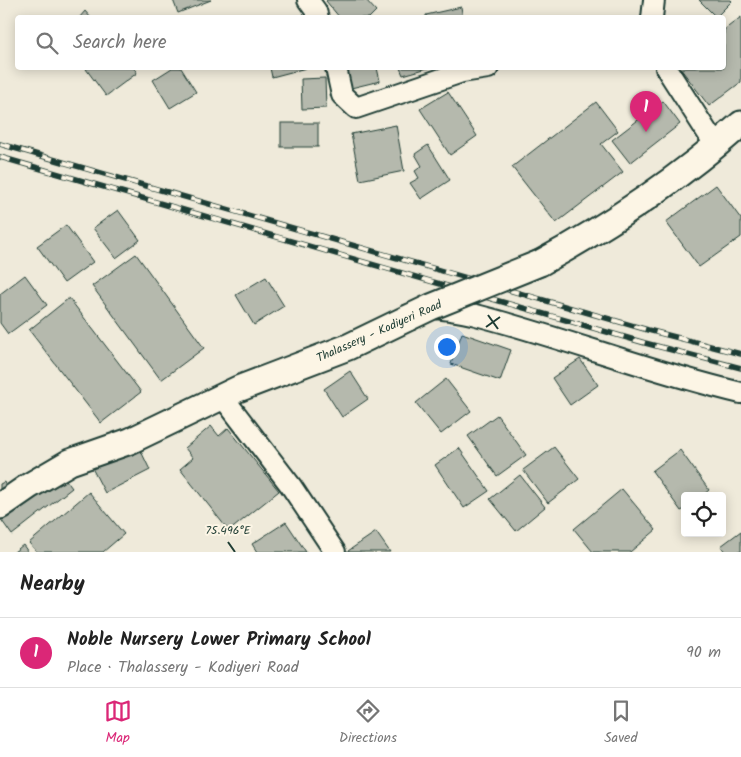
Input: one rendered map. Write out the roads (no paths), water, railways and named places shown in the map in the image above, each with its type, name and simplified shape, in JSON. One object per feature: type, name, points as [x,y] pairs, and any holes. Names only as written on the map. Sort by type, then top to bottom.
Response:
[{"type":"main road","name":"Thalassery - Kodiyeri Road","points":[[0,506],[70,462],[130,441],[238,389],[348,347],[430,307],[540,262],[577,243],[644,199],[716,146],[741,124]]},
{"type":"street","points":[[308,0],[317,15]]},
{"type":"street","points":[[652,15],[654,0]]},
{"type":"street","points":[[336,70],[342,95],[356,108],[462,72],[475,70]]},
{"type":"street","points":[[667,70],[716,146]]},
{"type":"street","points":[[430,307],[474,315],[612,355],[699,383],[741,392]]},
{"type":"street","points":[[222,396],[291,486],[334,552]]},
{"type":"railway","points":[[0,144],[648,330],[741,354]]},
{"type":"railway","points":[[0,157],[645,343],[741,368]]},
{"type":"place","name":"Noble Nursery Lower Primary School","points":[[646,132]]}]
